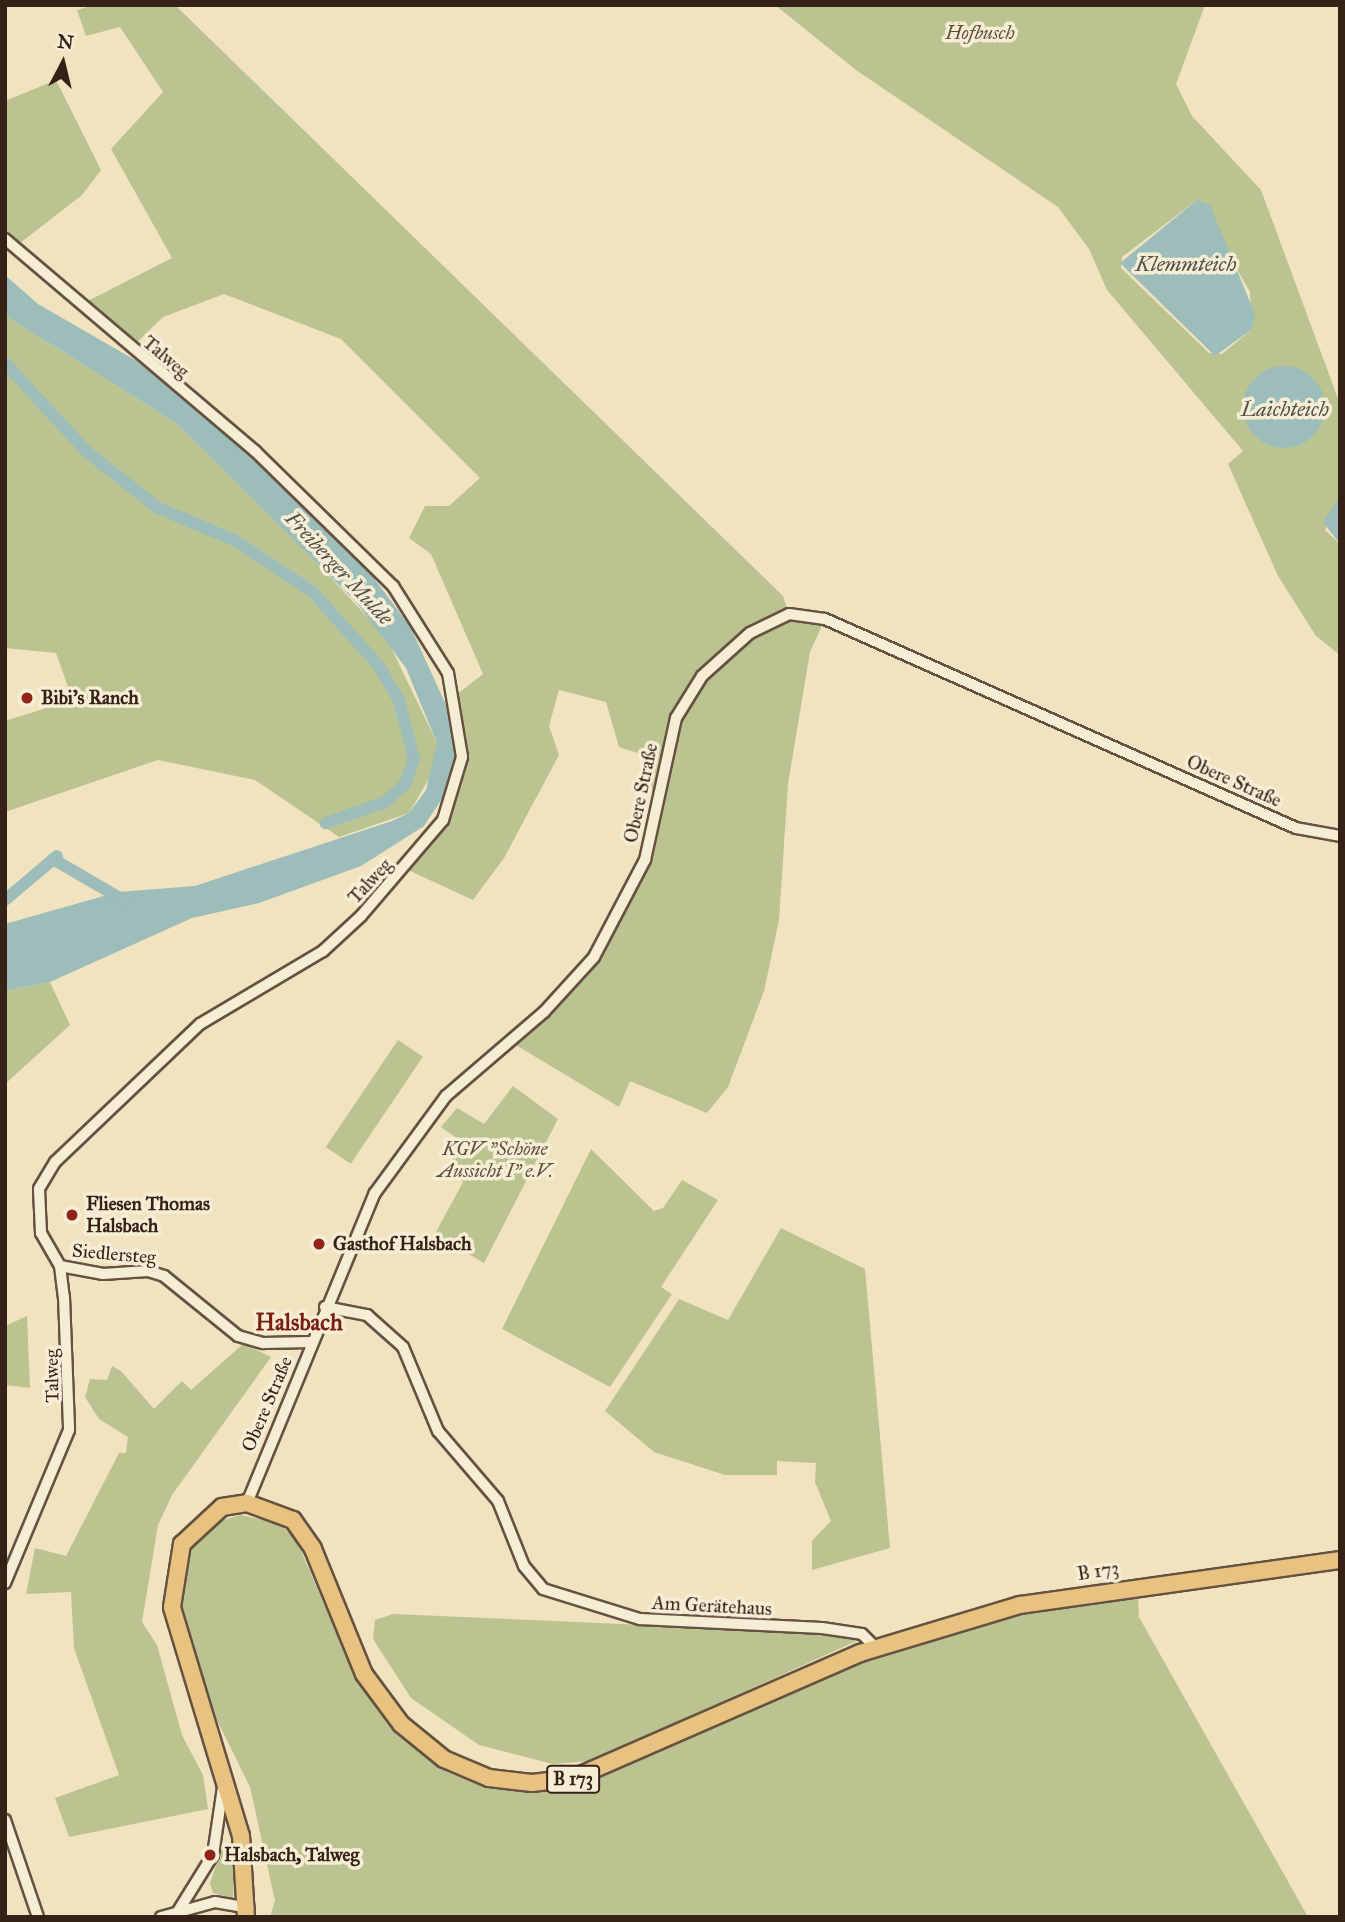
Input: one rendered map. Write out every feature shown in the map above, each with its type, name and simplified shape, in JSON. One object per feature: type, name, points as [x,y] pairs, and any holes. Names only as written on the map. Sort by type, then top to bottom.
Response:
[{"type":"main road","name":"B 173","points":[[247,1503],[279,1511],[313,1549],[364,1674],[401,1724],[444,1759],[489,1778],[532,1783],[574,1778],[875,1647],[1020,1605],[1340,1560]]},
{"type":"main road","points":[[247,1503],[203,1518],[175,1561],[176,1634],[241,1836],[247,1912]]},
{"type":"street","name":"Talweg","points":[[5,239],[255,451],[393,586],[438,651],[462,735],[456,792],[396,880],[323,951],[200,1024],[54,1162],[36,1201],[41,1233],[60,1266],[71,1368],[69,1430],[5,1583]]},
{"type":"street","name":"Obere Straße","points":[[247,1503],[325,1307],[375,1193],[446,1097],[544,1012],[594,957],[643,866],[663,762],[688,696],[726,652],[767,622],[789,614],[825,619],[1296,828],[1340,836]]},
{"type":"street","name":"Siedlersteg","points":[[60,1266],[103,1274],[148,1271],[164,1276],[238,1336],[263,1343],[311,1342]]},
{"type":"street","name":"Am Gerätehaus","points":[[325,1307],[367,1315],[403,1347],[438,1431],[498,1501],[524,1566],[543,1589],[640,1619],[822,1628],[862,1634],[875,1647]]},
{"type":"street","points":[[177,1913],[199,1885],[214,1855],[224,1781]]},
{"type":"street","points":[[5,1820],[38,1917]]},
{"type":"street","points":[[162,1917],[215,1902],[247,1912]]},
{"type":"green space","points":[[94,5],[175,5],[783,596],[789,614],[825,619],[810,652],[788,784],[779,920],[764,991],[728,1087],[707,1113],[630,1081],[619,1107],[514,1044],[590,963],[640,874],[654,807],[647,756],[619,747],[606,702],[559,690],[549,726],[559,755],[504,858],[473,900],[408,870],[443,820],[460,772],[455,696],[483,674],[431,554],[409,538],[425,506],[449,506],[480,478],[341,339],[224,294],[163,317],[130,349],[82,304],[172,258],[111,149],[163,92],[120,27],[86,36],[77,10]]},
{"type":"green space","name":"Hofbusch","points":[[775,5],[1205,5],[1176,84],[1192,116],[1261,190],[1340,404],[1340,497],[1325,530],[1340,544],[1340,655],[1316,636],[1278,576],[1228,464],[1243,451],[1107,290],[1089,249],[1058,207],[856,70]],"holes":[[[1197,200],[1250,292],[1251,330],[1222,354],[1209,353],[1121,268],[1122,257]]]},
{"type":"green space","points":[[56,80],[101,170],[82,195],[15,247],[5,239],[5,101]]},
{"type":"green space","points":[[5,315],[177,424],[235,475],[386,637],[437,743],[435,768],[409,813],[339,837],[255,780],[158,760],[5,812],[5,721],[62,703],[69,690],[56,653],[5,648]]},
{"type":"green space","points":[[50,982],[70,1025],[5,1084],[5,991]]},
{"type":"green space","points":[[398,1040],[423,1057],[351,1164],[326,1147]]},
{"type":"green space","name":"KGV \"Schöne Aussicht I\" e.V.","points":[[513,1086],[558,1119],[484,1263],[435,1234],[463,1182],[446,1170],[462,1142],[441,1127],[457,1108],[484,1124]]},
{"type":"green space","points":[[591,1149],[654,1211],[663,1208],[682,1180],[718,1200],[661,1287],[672,1294],[610,1387],[502,1329]]},
{"type":"green space","points":[[781,1228],[865,1269],[890,1548],[812,1570],[812,1541],[831,1521],[815,1482],[816,1463],[777,1461],[777,1475],[725,1475],[654,1452],[605,1411],[679,1299],[728,1320]]},
{"type":"green space","points":[[27,1316],[30,1388],[5,1385],[5,1326]]},
{"type":"green space","points":[[243,1344],[271,1357],[172,1495],[158,1525],[142,1622],[157,1645],[182,1735],[203,1775],[208,1809],[69,1837],[55,1798],[119,1775],[74,1648],[71,1592],[26,1594],[35,1548],[66,1556],[119,1453],[126,1453],[128,1437],[99,1419],[85,1397],[90,1379],[107,1380],[112,1366],[121,1371],[154,1409],[182,1381],[191,1390]]},
{"type":"green space","points":[[240,1515],[278,1523],[296,1539],[351,1667],[396,1730],[447,1772],[487,1788],[562,1789],[882,1653],[1040,1610],[1138,1597],[1139,1617],[1308,1917],[270,1917],[275,1901],[250,1787],[210,1706],[183,1618],[182,1576],[193,1545],[216,1522]]},
{"type":"green space","points":[[393,1614],[828,1633],[859,1640],[590,1761],[553,1764],[479,1745],[411,1698],[373,1639],[375,1620]]},
{"type":"green space","points":[[230,1844],[236,1850],[233,1898],[213,1893],[210,1883],[222,1848]]},
{"type":"water","name":"Klemmteich","points":[[1197,200],[1210,205],[1255,314],[1251,330],[1215,356],[1120,263]]},
{"type":"water","name":"Freiberger Mulde","points":[[5,275],[38,304],[135,360],[243,445],[357,556],[410,626],[446,705],[456,758],[449,788],[424,826],[361,866],[259,903],[192,918],[50,982],[5,991],[5,924],[118,892],[195,886],[392,821],[409,813],[426,790],[437,743],[406,668],[356,602],[177,424],[5,315]]},
{"type":"water","name":"Laichteich","points":[[1276,366],[1292,366],[1307,373],[1318,384],[1325,399],[1322,423],[1313,436],[1292,448],[1276,448],[1261,441],[1250,430],[1243,415],[1243,399],[1250,384],[1261,373]]},
{"type":"water","points":[[1340,497],[1340,544],[1323,522]]},
{"type":"waterway","points":[[5,363],[87,452],[158,508],[236,541],[313,592],[379,666],[399,700],[414,759],[405,784],[385,802],[326,823]]},
{"type":"waterway","points":[[5,900],[57,856]]},
{"type":"waterway","points":[[53,859],[125,901]]},
{"type":"place","name":"Bibi's Ranch","points":[[27,698]]},
{"type":"place","name":"Fliesen Thomas Halsbach","points":[[72,1215]]},
{"type":"place","name":"Gasthof Halsbach","points":[[319,1244]]},
{"type":"place","name":"Halsbach, Talweg","points":[[210,1855]]},
{"type":"district","name":"Halsbach","points":[[299,1322]]}]
